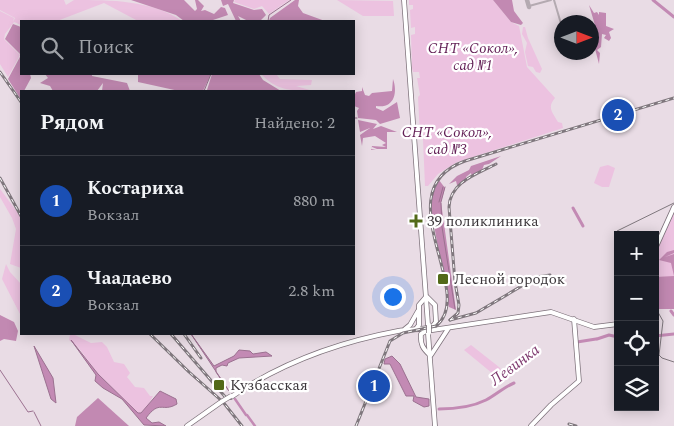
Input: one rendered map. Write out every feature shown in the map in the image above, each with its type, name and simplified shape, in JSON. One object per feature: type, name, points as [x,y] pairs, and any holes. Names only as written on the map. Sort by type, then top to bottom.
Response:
[{"type":"main road","points":[[405,0],[430,353]]},
{"type":"main road","points":[[659,240],[674,207]]},
{"type":"main road","points":[[426,295],[428,300],[435,305]]},
{"type":"main road","points":[[415,326],[414,319],[426,295]]},
{"type":"main road","points":[[415,326],[419,309],[424,304],[427,309]]},
{"type":"main road","points":[[427,309],[429,304],[435,305]]},
{"type":"main road","points":[[188,426],[231,396],[269,373],[300,360],[415,326],[436,324],[435,305]]},
{"type":"main road","points":[[430,344],[434,345],[440,334],[450,328],[551,312],[594,326],[614,324]]},
{"type":"main road","points":[[414,319],[415,326]]},
{"type":"main road","points":[[532,426],[548,408],[579,381],[576,321]]},
{"type":"main road","points":[[430,332],[435,426]]},
{"type":"main road","points":[[430,353],[422,346],[421,335],[430,332],[440,334]]},
{"type":"main road","points":[[430,353],[440,334]]},
{"type":"green space","points":[[0,0],[64,0],[66,5],[74,0],[102,0],[144,5],[158,9],[180,20],[136,20],[104,3],[60,20],[20,20],[20,25],[14,22],[5,34],[4,39],[20,55],[8,77],[0,64],[0,11],[14,18],[13,22],[15,18],[0,10]]},
{"type":"green space","points":[[235,0],[289,0],[269,14],[262,6],[254,9],[234,2]]},
{"type":"green space","points":[[337,0],[393,1],[394,16],[363,16]]},
{"type":"green space","points":[[409,0],[493,0],[511,22],[519,26],[527,67],[555,98],[551,104],[551,110],[558,122],[562,123],[563,128],[457,162],[438,174],[428,186],[425,186],[423,139],[420,135],[418,97],[420,95],[417,78],[420,78],[419,72],[413,72],[412,68],[411,35],[415,34],[415,27],[411,28],[410,10],[413,9],[413,5],[409,5]]},
{"type":"green space","points":[[523,27],[525,27],[542,69],[540,73],[536,72],[533,67],[528,66],[525,52],[527,43],[522,34]]},
{"type":"green space","points":[[262,75],[277,75],[280,79],[312,80],[311,85],[296,86],[310,90],[293,90],[278,86]]},
{"type":"green space","points":[[608,165],[615,168],[609,187],[602,187],[594,183],[600,167]]},
{"type":"green space","points":[[0,189],[20,216],[20,268],[10,264],[16,229],[0,197]]},
{"type":"green space","points":[[674,208],[674,309],[659,309],[659,242]]},
{"type":"green space","points":[[6,264],[10,272],[20,283],[20,314],[2,279]]},
{"type":"green space","points":[[70,335],[75,335],[91,343],[102,342],[107,347],[114,362],[124,364],[130,373],[127,377],[135,387],[144,388],[150,396],[153,396],[141,413],[138,413],[98,374],[78,347],[69,340]]},
{"type":"green space","points":[[471,345],[499,367],[511,381],[504,376],[502,380],[504,383],[464,350]]},
{"type":"shaded area","points":[[131,0],[184,0],[195,11],[197,9],[195,0],[198,0],[204,6],[201,11],[205,10],[214,14],[221,7],[225,8],[228,15],[213,20],[183,20],[176,15]]},
{"type":"shaded area","points":[[221,0],[234,0],[233,3],[254,10],[262,9],[266,15],[261,20],[246,20],[238,16],[240,20],[236,20],[228,4],[223,6]]},
{"type":"shaded area","points":[[295,0],[299,0],[298,6],[303,13],[322,20],[269,20]]},
{"type":"shaded area","points":[[493,0],[512,0],[514,11],[523,23],[521,25],[511,22]]},
{"type":"shaded area","points":[[589,5],[594,13],[597,12],[599,15],[592,15]]},
{"type":"shaded area","points":[[599,12],[606,13],[606,26],[614,29],[609,32],[611,38],[609,41],[604,38],[606,35],[602,34],[601,47],[599,48]]},
{"type":"shaded area","points":[[13,24],[20,27],[20,54],[5,39]]},
{"type":"shaded area","points":[[20,57],[20,75],[30,75],[31,78],[25,90],[20,90],[20,98],[8,79]]},
{"type":"shaded area","points":[[46,75],[92,75],[127,83],[130,90],[102,90],[103,83],[98,90],[52,90],[50,86],[40,83],[48,78]]},
{"type":"shaded area","points":[[138,75],[211,75],[203,90],[174,90],[138,82]]},
{"type":"shaded area","points":[[212,75],[260,75],[263,80],[279,90],[207,90]]},
{"type":"shaded area","points":[[393,79],[395,94],[393,99],[387,105],[376,106],[376,108],[383,111],[397,102],[400,118],[380,124],[376,120],[358,118],[357,111],[359,108],[355,106],[355,94],[362,91],[362,87],[365,95],[369,96],[372,93],[392,91]]},
{"type":"shaded area","points":[[358,120],[377,124],[373,129],[381,126],[397,132],[387,132],[387,149],[377,149],[372,146],[386,147],[382,145],[386,143],[375,136],[363,138],[362,146],[360,135],[370,128],[360,132]]},
{"type":"shaded area","points":[[501,156],[484,165],[482,170],[472,177],[471,173],[466,177],[466,182],[460,185],[457,185],[456,181],[449,184],[457,176],[469,170],[471,166]]},
{"type":"shaded area","points":[[439,180],[445,188],[441,202],[456,310],[449,307],[448,304],[431,208],[431,196]]},
{"type":"shaded area","points":[[674,250],[674,253],[665,257],[674,254],[674,276],[671,263],[659,260],[667,252]]},
{"type":"shaded area","points":[[674,276],[674,309],[659,309],[659,277]]},
{"type":"shaded area","points":[[0,315],[14,322],[18,331],[16,341],[4,339],[0,341]]},
{"type":"shaded area","points":[[192,335],[214,366],[234,356],[239,350],[250,351],[253,354],[266,352],[272,356],[239,358],[228,363],[227,366],[222,365],[216,368],[216,372]]},
{"type":"shaded area","points":[[71,340],[98,374],[138,413],[141,413],[160,391],[176,399],[177,404],[155,409],[146,418],[152,423],[159,422],[166,426],[144,425],[122,399],[95,381],[96,375]]},
{"type":"shaded area","points":[[34,346],[53,378],[56,403],[51,399]]},
{"type":"shaded area","points":[[392,356],[400,364],[416,397],[429,399],[429,406],[424,407],[413,401],[414,396],[406,396],[390,364],[384,364],[385,359]]},
{"type":"shaded area","points":[[98,398],[129,426],[75,426],[77,417]]},
{"type":"waterway","points":[[268,20],[269,15],[291,0]]},
{"type":"waterway","points":[[653,0],[674,17]]},
{"type":"waterway","points":[[204,90],[211,75]]},
{"type":"waterway","points":[[439,202],[443,187]]},
{"type":"waterway","points":[[441,202],[445,187]]},
{"type":"waterway","points":[[433,195],[434,191]]},
{"type":"waterway","points":[[441,203],[442,227],[455,309]]},
{"type":"waterway","points":[[573,208],[583,226]]},
{"type":"waterway","points":[[671,311],[674,315]]},
{"type":"waterway","name":"Левинка","points":[[659,336],[674,334]]},
{"type":"waterway","name":"Левинка","points":[[597,339],[609,335],[614,336]]},
{"type":"waterway","name":"Левинка","points":[[577,342],[596,339]]},
{"type":"waterway","points":[[0,370],[28,412],[33,411]]},
{"type":"waterway","name":"Левинка","points":[[439,409],[457,408],[481,402],[514,383]]},
{"type":"waterway","points":[[235,399],[246,415]]},
{"type":"waterway","points":[[34,412],[41,426]]},
{"type":"waterway","points":[[247,415],[255,426]]},
{"type":"taxiway","points":[[529,6],[551,0]]},
{"type":"taxiway","points":[[554,0],[558,15]]},
{"type":"runway","points":[[527,0],[529,7]]},
{"type":"tram line","points":[[617,231],[674,203]]},
{"type":"tram line","points":[[659,314],[663,321],[659,355],[674,362]]},
{"type":"railway","points":[[0,72],[20,101]]},
{"type":"railway","points":[[356,426],[390,341],[403,333],[436,326],[446,311],[447,290],[431,217],[432,194],[442,175],[465,161],[674,98]]},
{"type":"railway","points":[[450,320],[458,313],[459,305],[455,282],[449,207],[451,198],[459,185],[473,175],[496,164]]},
{"type":"railway","points":[[0,178],[20,214]]},
{"type":"railway","points":[[450,320],[476,313],[537,277],[550,275]]},
{"type":"railway","points":[[151,335],[223,402],[242,426]]},
{"type":"railway","points":[[172,335],[227,399]]},
{"type":"railway","points":[[185,335],[201,358]]},
{"type":"railway","points":[[569,424],[576,426]]},
{"type":"place","name":"Чаадаево","points":[[618,115]]},
{"type":"place","name":"39 поликлиника","points":[[416,221]]},
{"type":"place","name":"Лесной городок","points":[[443,279]]},
{"type":"place","name":"Кузбасская","points":[[219,385]]},
{"type":"place","name":"Костариха","points":[[374,386]]},
{"type":"park label","name":"СНТ «Сокол», сад №1","points":[[473,56]]},
{"type":"park label","name":"СНТ «Сокол», сад №3","points":[[447,140]]}]
